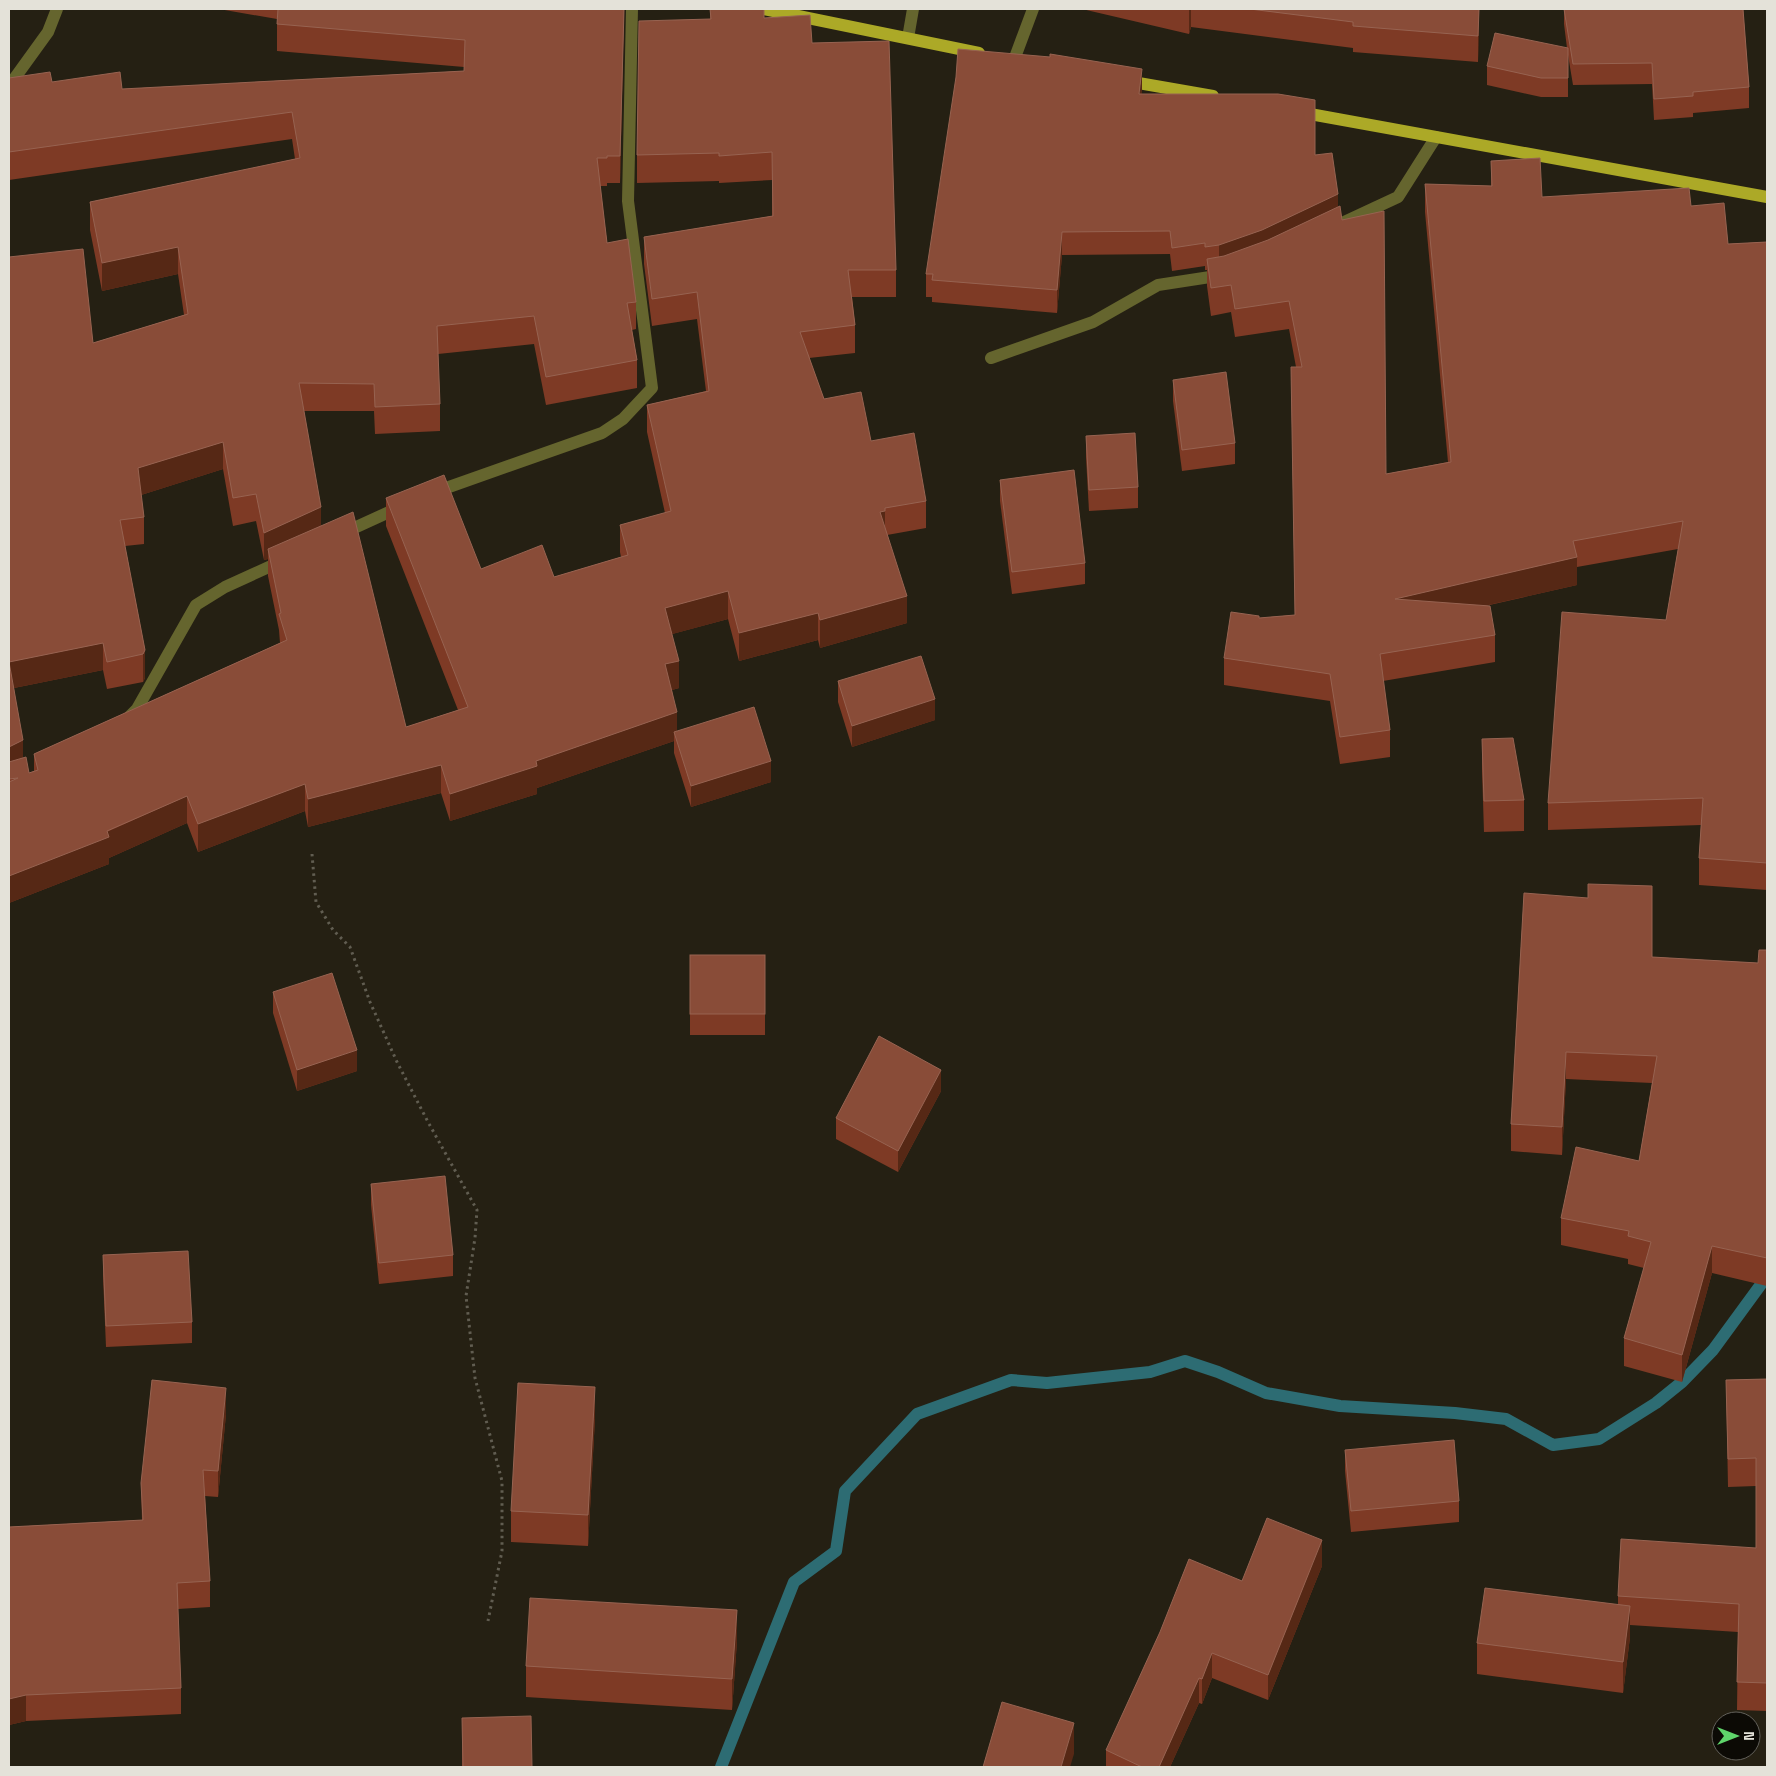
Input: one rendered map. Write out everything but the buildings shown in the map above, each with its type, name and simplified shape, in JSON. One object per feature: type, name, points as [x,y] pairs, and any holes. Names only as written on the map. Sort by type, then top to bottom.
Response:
[{"type":"main road","points":[[764,9],[1009,59]]},
{"type":"main road","points":[[1112,78],[1230,99]]},
{"type":"main road","points":[[1288,110],[1767,197]]},
{"type":"street","points":[[9,86],[48,32],[57,9]]},
{"type":"street","points":[[330,539],[444,487],[602,433],[623,419],[652,388],[628,202],[632,9]]},
{"type":"street","points":[[908,38],[913,9]]},
{"type":"street","points":[[1009,59],[1033,9]]},
{"type":"street","points":[[1327,230],[1398,197],[1436,137]]},
{"type":"street","points":[[991,358],[1093,322],[1158,285],[1221,276],[1239,270]]},
{"type":"street","points":[[116,730],[137,709],[196,605],[225,587],[295,555]]},
{"type":"path","points":[[312,854],[316,902],[333,930],[350,947],[370,1002],[397,1062],[477,1210],[476,1238],[466,1296],[476,1378],[502,1481],[502,1551],[488,1621]]},
{"type":"waterway","points":[[721,1767],[794,1582],[836,1551],[845,1491],[917,1414],[1011,1380],[1047,1383],[1150,1372],[1185,1361],[1218,1372],[1266,1393],[1340,1406],[1455,1413],[1506,1419],[1553,1445],[1599,1439],[1656,1403],[1682,1382],[1713,1350],[1762,1283],[1767,1273]]}]
